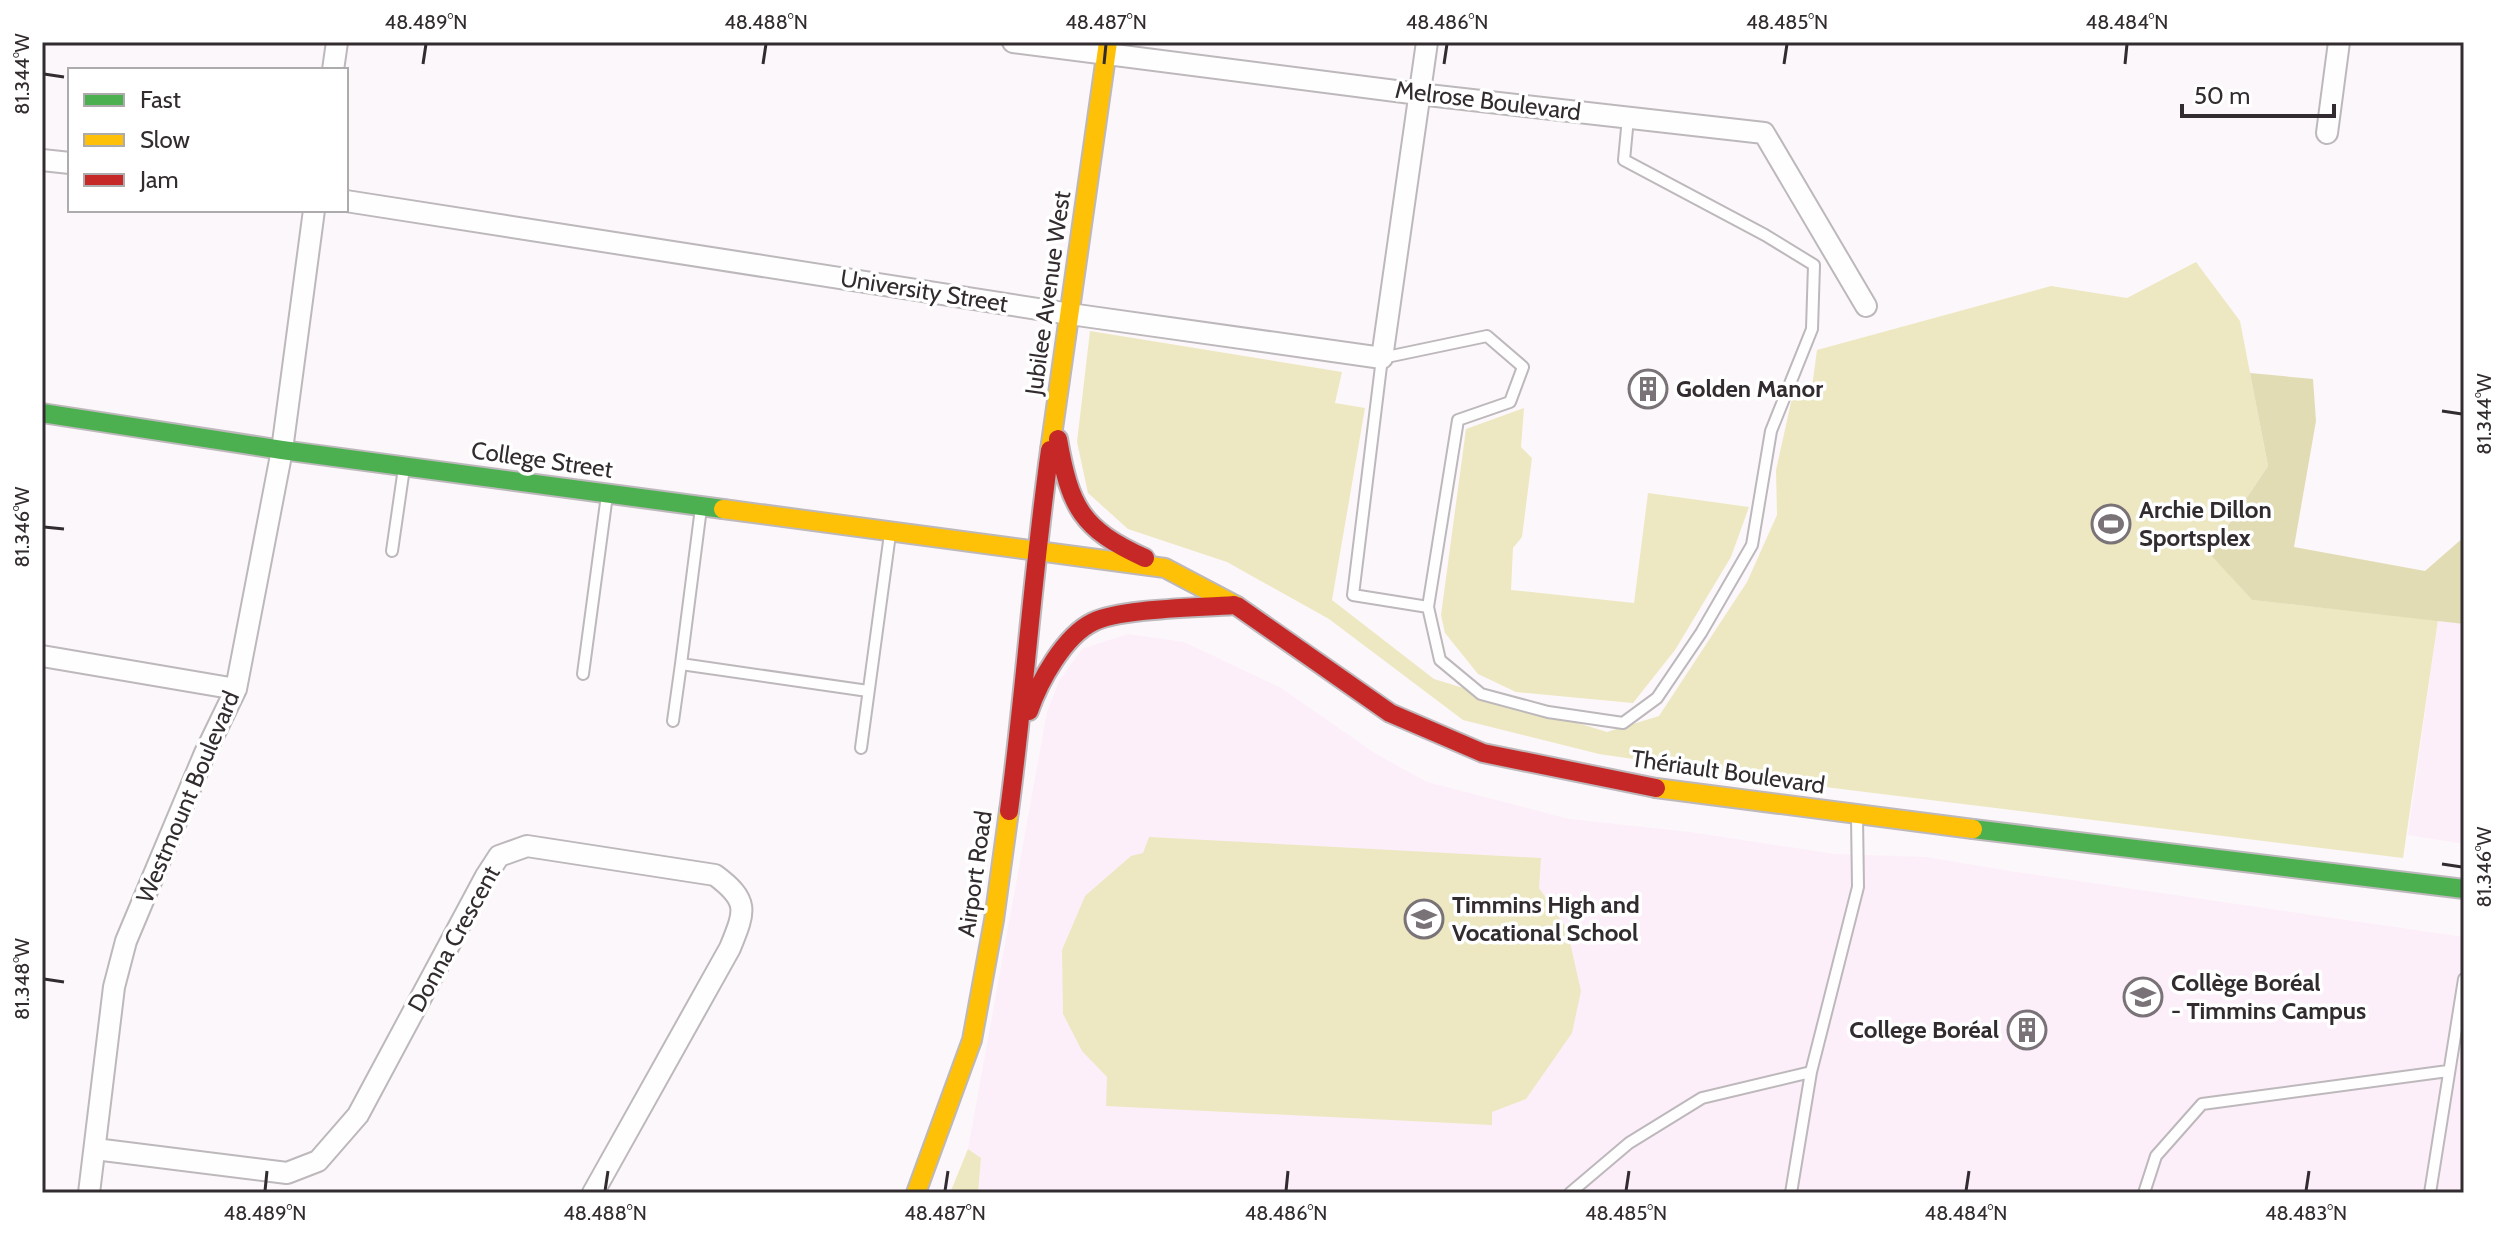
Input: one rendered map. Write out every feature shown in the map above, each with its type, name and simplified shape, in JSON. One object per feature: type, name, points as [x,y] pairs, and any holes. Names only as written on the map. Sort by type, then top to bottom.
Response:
[{"type":"main road","name":"Jubilee Avenue West","points":[[1036,551],[1107,48]]},
{"type":"main road","name":"College Street","points":[[42,413],[282,450],[1036,551]]},
{"type":"main road","points":[[1054,414],[1064,473],[1081,516],[1104,538],[1165,568]]},
{"type":"main road","name":"Thériault Boulevard","points":[[1036,551],[1165,568],[1235,605],[1390,713],[1483,753],[1682,793],[2464,889]]},
{"type":"main road","name":"Airport Road","points":[[916,1193],[972,1040],[994,920],[1018,742],[1036,551]]},
{"type":"main road","points":[[1018,742],[1038,686],[1058,654],[1091,623],[1117,615],[1235,605]]},
{"type":"street","points":[[333,68],[337,42]]},
{"type":"street","name":"Melrose Boulevard","points":[[1013,42],[1107,48],[1419,94],[1764,133],[1866,306]]},
{"type":"street","points":[[1382,358],[1427,42]]},
{"type":"street","points":[[2327,133],[2339,42]]},
{"type":"street","points":[[42,160],[68,163]]},
{"type":"street","name":"University Street","points":[[348,201],[1070,314],[1382,358]]},
{"type":"street","name":"Westmount Boulevard","points":[[89,1193],[114,987],[126,941],[236,689],[282,450],[314,212]]},
{"type":"street","points":[[42,656],[236,689]]},
{"type":"street","name":"Donna Crescent","points":[[95,1149],[287,1173],[318,1161],[358,1115],[499,856],[527,846],[715,875],[733,888],[740,900],[742,917],[730,948],[593,1193]]},
{"type":"lane","points":[[1428,607],[1353,595],[1382,358],[1487,336],[1523,367],[1510,402],[1458,420],[1428,607],[1440,660],[1481,694],[1548,712],[1623,723],[1657,698],[1701,633],[1752,545],[1771,431],[1812,329],[1814,265],[1765,235],[1624,160],[1628,118]]},
{"type":"lane","points":[[392,551],[405,466]]},
{"type":"lane","points":[[583,674],[608,494]]},
{"type":"lane","points":[[673,721],[701,506]]},
{"type":"lane","points":[[861,748],[890,532]]},
{"type":"lane","points":[[681,664],[868,691]]},
{"type":"lane","points":[[1791,1193],[1811,1072],[1858,887],[1857,814]]},
{"type":"lane","points":[[2430,1193],[2464,979]]},
{"type":"lane","points":[[2144,1193],[2156,1156],[2202,1104],[2448,1071]]},
{"type":"lane","points":[[1570,1193],[1629,1143],[1702,1098],[1811,1072]]},
{"type":"shaded area","points":[[2196,262],[2240,321],[2268,466],[2209,552],[2252,600],[2438,620],[2403,858],[1833,788],[1599,754],[1463,720],[1329,619],[1227,562],[1128,529],[1088,493],[1077,442],[1090,331],[1342,372],[1335,403],[1365,408],[1332,600],[1434,679],[1607,732],[1659,716],[1747,582],[1777,515],[1776,470],[1794,389],[1811,394],[1817,350],[2051,286],[2127,298]]},
{"type":"shaded area","points":[[2250,373],[2313,379],[2316,421],[2294,547],[2425,571],[2464,537],[2464,624],[2252,600],[2209,553],[2268,466]]},
{"type":"shaded area","points":[[1524,408],[1521,447],[1532,458],[1522,537],[1513,548],[1511,590],[1634,603],[1648,493],[1749,507],[1731,557],[1675,650],[1633,703],[1516,692],[1478,674],[1445,633],[1441,615],[1466,429]]},
{"type":"shaded area","points":[[2438,620],[2464,624],[2464,844],[2408,835]]},
{"type":"shaded area","name":"Timmins High and Vocational School","points":[[1128,634],[1184,642],[1281,688],[1376,754],[1427,782],[1569,819],[1690,832],[1835,854],[1926,857],[2464,937],[2464,1193],[978,1193],[981,1158],[968,1149],[1047,712],[1059,681],[1082,649]]},
{"type":"shaded area","points":[[1149,837],[1541,858],[1539,888],[1567,929],[1581,991],[1572,1033],[1526,1099],[1492,1112],[1492,1125],[1106,1106],[1107,1077],[1082,1051],[1063,1014],[1062,950],[1085,896],[1131,856],[1143,853]]},
{"type":"shaded area","points":[[968,1149],[981,1158],[978,1193],[950,1193]]},
{"type":"traffic: fast","points":[[42,413],[282,450],[723,509]]},
{"type":"traffic: fast","points":[[1973,829],[2464,889]]},
{"type":"traffic: slow","points":[[1050,450],[1108,42]]},
{"type":"traffic: slow","points":[[723,509],[1165,568],[1237,606]]},
{"type":"traffic: slow","points":[[1656,788],[1973,829]]},
{"type":"traffic: slow","points":[[916,1193],[972,1040],[994,920],[1009,811]]},
{"type":"traffic: jam","points":[[1058,439],[1068,482],[1082,513],[1106,537],[1145,558]]},
{"type":"traffic: jam","points":[[1009,811],[1050,450]]},
{"type":"traffic: jam","points":[[1029,711],[1046,674],[1063,649],[1093,622],[1141,611],[1234,605]]},
{"type":"traffic: jam","points":[[1237,606],[1390,713],[1483,753],[1656,788]]},
{"type":"place","name":"Golden Manor","points":[[1648,389]]},
{"type":"place","name":"Archie Dillon Sportsplex","points":[[2111,524]]},
{"type":"place","name":"Timmins High and Vocational School","points":[[1424,919]]},
{"type":"place","name":"Collège Boréal - Timmins Campus","points":[[2143,997]]},
{"type":"place","name":"College Boréal","points":[[2027,1030]]}]
